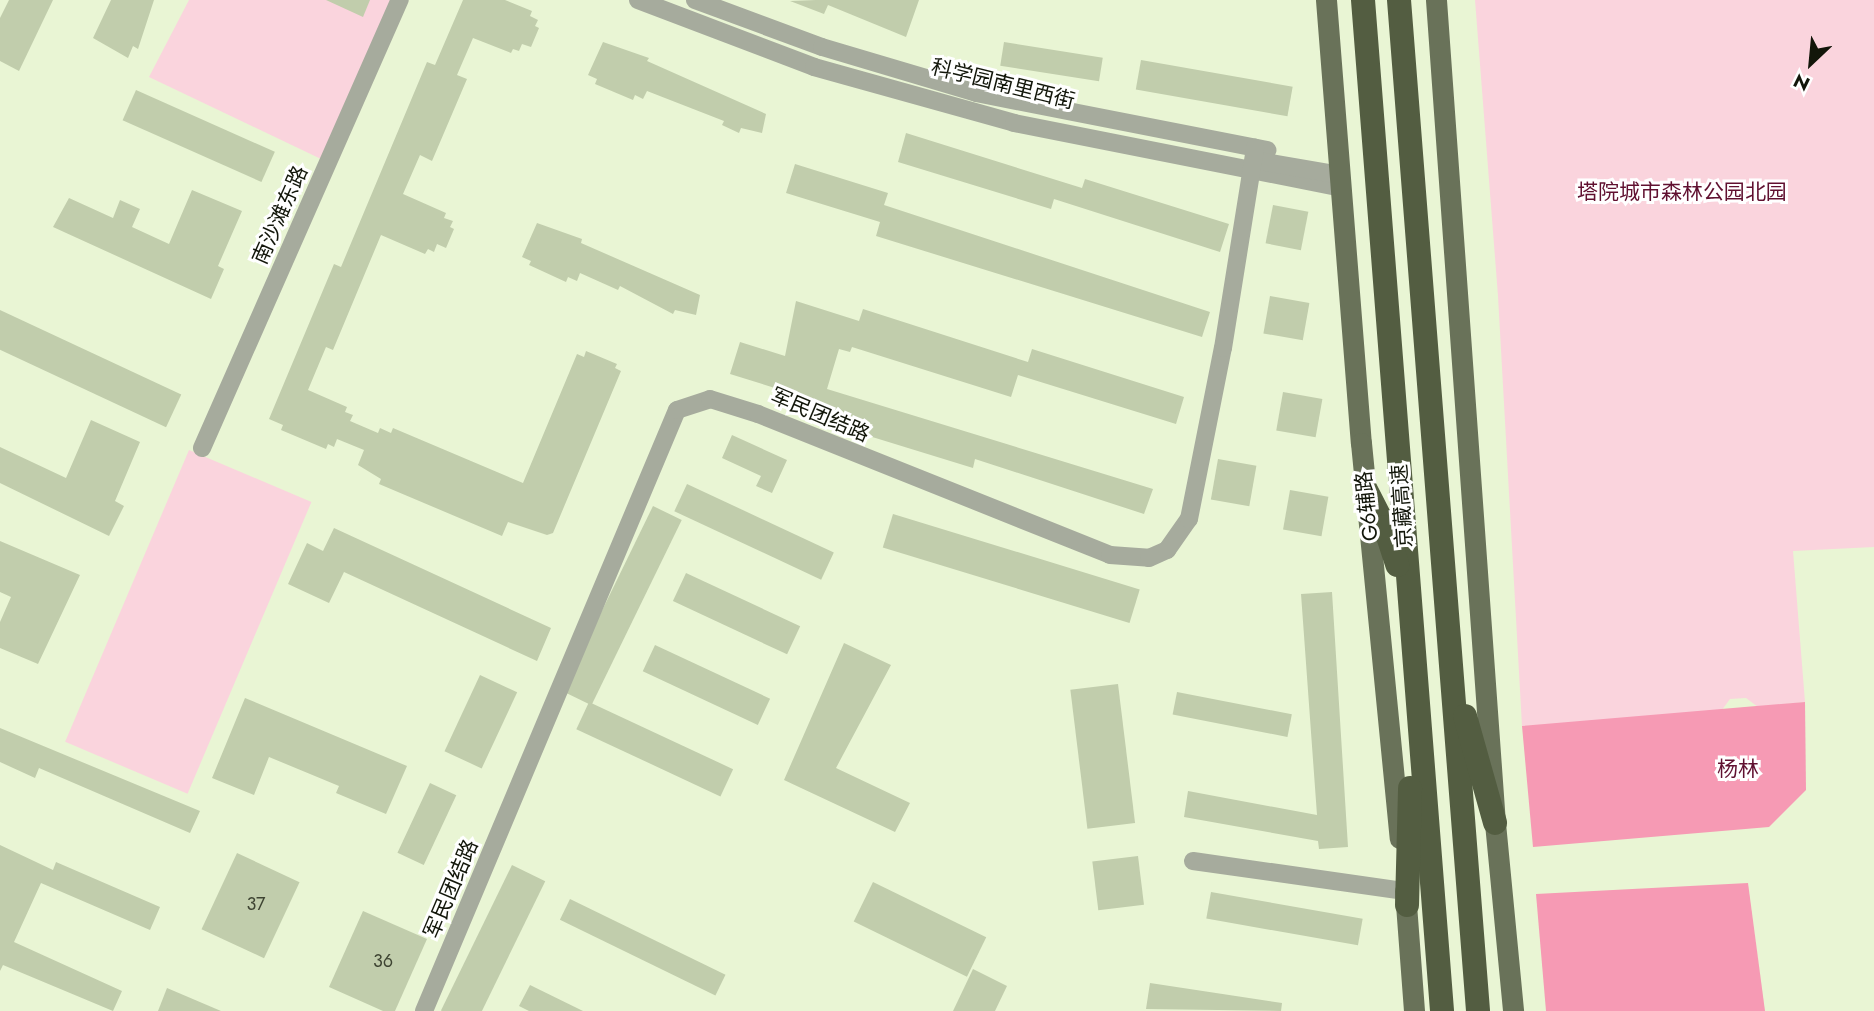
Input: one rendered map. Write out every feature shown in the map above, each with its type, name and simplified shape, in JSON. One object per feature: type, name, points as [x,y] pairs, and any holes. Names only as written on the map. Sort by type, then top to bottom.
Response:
[{"type":"highway","name":"京藏高速","points":[[1363,0],[1442,1011]]},
{"type":"highway","name":"京藏高速","points":[[1399,0],[1478,1011]]},
{"type":"highway","points":[[1365,488],[1385,527],[1409,596]]},
{"type":"highway","points":[[1450,660],[1495,823]]},
{"type":"highway","points":[[1406,898],[1415,668]]},
{"type":"main road","name":"G6辅路","points":[[1326,0],[1365,488],[1406,898],[1414,1011]]},
{"type":"main road","points":[[1436,0],[1495,823],[1513,1011]]},
{"type":"street","name":"南沙滩东路","points":[[202,448],[400,0]]},
{"type":"street","points":[[638,0],[814,66],[968,111],[1081,139],[1253,160],[1340,175]]},
{"type":"street","name":"科学园南里西街","points":[[665,0],[809,54],[1009,111],[1253,160]]},
{"type":"street","points":[[695,0],[822,47],[976,93],[1253,160],[1340,175]]},
{"type":"street","name":"军民团结路","points":[[424,1011],[677,410],[710,399],[758,414],[1088,548],[1131,559],[1149,558],[1167,550],[1189,519],[1223,348],[1253,160]]},
{"type":"street","points":[[1193,861],[1406,898]]},
{"type":"green space","points":[[189,0],[392,0],[321,159],[149,77]]},
{"type":"green space","name":"塔院城市森林公园北园","points":[[1475,0],[1874,0],[1874,547],[1793,551],[1805,702],[1758,707],[1746,698],[1730,699],[1719,714],[1522,726],[1498,296]]},
{"type":"green space","points":[[189,450],[311,502],[188,794],[65,742]]},
{"type":"green space","name":"杨林","points":[[1805,702],[1806,790],[1769,827],[1533,847],[1522,726]]},
{"type":"green space","points":[[1748,883],[1765,1011],[1546,1011],[1536,894]]},
{"type":"building","points":[[9,0],[53,0],[19,71],[0,61],[0,18]]},
{"type":"building","points":[[111,0],[154,0],[138,49],[133,46],[128,58],[93,38]]},
{"type":"building","points":[[326,0],[370,0],[363,17]]},
{"type":"building","points":[[463,0],[505,0],[532,11],[530,16],[538,20],[535,26],[539,28],[531,47],[522,44],[519,51],[513,49],[511,53],[473,38],[457,75],[467,79],[432,161],[420,155],[403,194],[446,213],[444,218],[453,221],[450,227],[454,229],[446,248],[437,244],[434,252],[428,249],[425,254],[381,235],[333,350],[326,347],[308,390],[347,407],[345,412],[353,415],[350,421],[378,433],[380,428],[391,433],[393,428],[523,483],[577,354],[584,357],[586,351],[617,364],[615,368],[621,371],[553,533],[547,535],[508,522],[502,536],[379,484],[381,479],[358,465],[364,450],[337,439],[334,447],[328,444],[326,449],[281,430],[283,425],[269,419],[334,264],[341,267],[427,62],[435,65]]},
{"type":"building","points":[[919,0],[906,37],[828,5],[824,14],[790,1]]},
{"type":"building","points":[[603,42],[649,58],[647,61],[766,114],[762,133],[741,128],[739,133],[722,125],[724,121],[647,91],[643,99],[635,95],[633,100],[595,84],[597,79],[588,75]]},
{"type":"building","points":[[1004,42],[1103,58],[1099,81],[1000,66]]},
{"type":"building","points":[[1141,60],[1293,87],[1287,116],[1136,90]]},
{"type":"building","points":[[136,90],[275,152],[261,182],[123,120]]},
{"type":"building","points":[[906,133],[1082,188],[1085,179],[1229,224],[1220,252],[1054,199],[1051,209],[898,162]]},
{"type":"building","points":[[795,164],[888,193],[884,205],[1210,312],[1202,337],[876,236],[880,222],[786,193]]},
{"type":"building","points":[[192,190],[242,211],[218,266],[224,269],[211,299],[53,227],[69,198],[113,218],[120,200],[140,209],[132,227],[169,244]]},
{"type":"building","points":[[1273,205],[1308,212],[1301,250],[1266,243]]},
{"type":"building","points":[[537,223],[582,239],[581,243],[700,295],[696,315],[675,310],[673,314],[620,286],[618,290],[580,273],[577,281],[568,277],[566,282],[529,265],[531,261],[522,257]]},
{"type":"building","points":[[1270,296],[1309,303],[1303,340],[1263,333]]},
{"type":"building","points":[[796,301],[859,321],[863,309],[1028,362],[1032,349],[1184,397],[1176,424],[1018,375],[1011,397],[852,347],[850,352],[839,349],[827,389],[1153,489],[1144,514],[975,459],[973,468],[817,420],[823,403],[730,374],[740,342],[785,356]]},
{"type":"building","points":[[0,310],[181,395],[166,427],[0,350]]},
{"type":"building","points":[[1283,392],[1322,399],[1316,437],[1276,430]]},
{"type":"building","points":[[91,420],[140,442],[115,501],[124,506],[109,536],[0,483],[0,447],[66,478]]},
{"type":"building","points":[[732,435],[787,460],[772,493],[756,486],[761,476],[722,458]]},
{"type":"building","points":[[1218,459],[1256,466],[1249,506],[1211,499]]},
{"type":"building","points":[[687,484],[834,552],[821,580],[674,511]]},
{"type":"building","points":[[1290,490],[1328,497],[1321,536],[1283,529]]},
{"type":"building","points":[[653,506],[682,520],[591,705],[563,691]]},
{"type":"building","points":[[893,514],[1140,589],[1129,623],[883,547]]},
{"type":"building","points":[[334,528],[551,628],[537,661],[344,572],[329,603],[288,584],[307,543],[323,551]]},
{"type":"building","points":[[0,541],[80,575],[38,664],[0,648],[0,622],[11,597],[0,592]]},
{"type":"building","points":[[686,573],[800,626],[787,654],[673,601]]},
{"type":"building","points":[[1332,592],[1348,847],[1319,849],[1318,841],[1184,817],[1188,791],[1317,815],[1301,594]]},
{"type":"building","points":[[844,643],[891,665],[836,768],[910,803],[895,832],[784,780]]},
{"type":"building","points":[[655,645],[770,699],[758,725],[643,671]]},
{"type":"building","points":[[480,675],[517,692],[482,768],[445,751]]},
{"type":"building","points":[[1118,684],[1135,823],[1087,829],[1070,690]]},
{"type":"building","points":[[1177,692],[1292,714],[1287,737],[1173,715]]},
{"type":"building","points":[[245,698],[407,766],[386,814],[336,793],[339,786],[269,757],[254,795],[212,778]]},
{"type":"building","points":[[589,702],[733,769],[720,796],[576,729]]},
{"type":"building","points":[[0,728],[200,811],[190,833],[39,768],[35,778],[0,762]]},
{"type":"building","points":[[430,783],[456,795],[424,865],[397,853]]},
{"type":"building","points":[[0,845],[53,870],[56,862],[160,907],[150,930],[41,883],[14,942],[122,991],[113,1011],[3,965],[0,971]]},
{"type":"building","points":[[237,853],[300,882],[264,958],[202,929]]},
{"type":"building","points":[[1138,856],[1144,905],[1098,910],[1092,862]]},
{"type":"building","points":[[512,865],[545,881],[482,1011],[441,1011]]},
{"type":"building","points":[[873,882],[986,937],[967,977],[854,922]]},
{"type":"building","points":[[1211,892],[1363,919],[1358,945],[1206,919]]},
{"type":"building","points":[[570,899],[725,975],[715,996],[560,920]]},
{"type":"building","points":[[363,911],[427,939],[395,1011],[383,1011],[329,987]]},
{"type":"building","points":[[973,969],[1007,986],[995,1011],[953,1011]]},
{"type":"building","points":[[1150,983],[1282,1003],[1281,1011],[1146,1009]]},
{"type":"building","points":[[530,985],[583,1011],[529,1011],[519,1006]]},
{"type":"building","points":[[167,988],[221,1011],[158,1011]]}]
